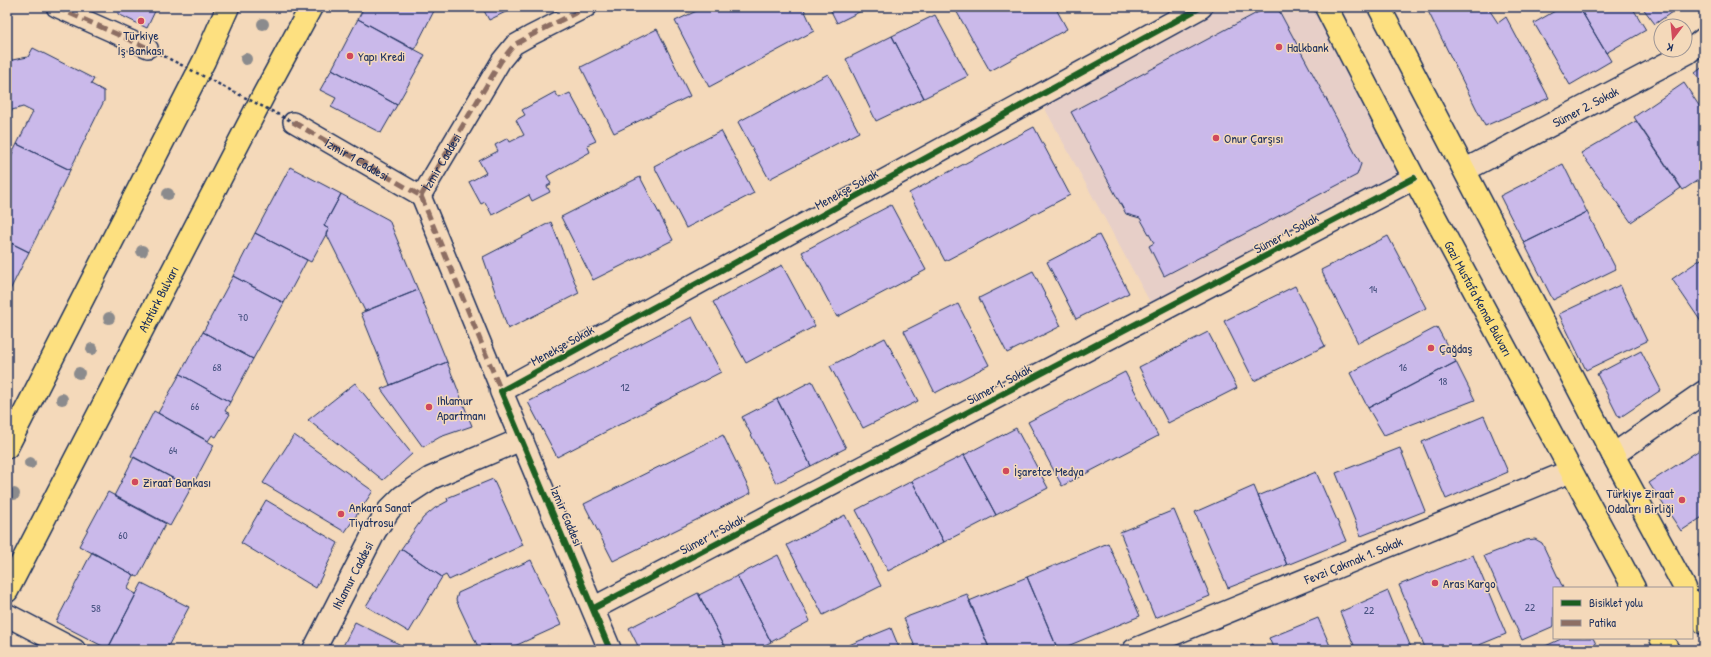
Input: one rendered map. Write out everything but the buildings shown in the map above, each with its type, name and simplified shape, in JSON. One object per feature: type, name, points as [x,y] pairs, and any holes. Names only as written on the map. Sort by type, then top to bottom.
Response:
[{"type":"main road","points":[[7,447],[204,61],[228,7]]},
{"type":"main road","name":"Atatürk Bulvarı","points":[[7,591],[264,94],[311,7]]},
{"type":"main road","name":"Gazi Mustafa Kemal Bulvarı","points":[[1326,7],[1414,178],[1633,587]]},
{"type":"main road","points":[[1379,7],[1613,455],[1684,587]]},
{"type":"main road","points":[[1693,603],[1704,623]]},
{"type":"main road","points":[[1662,639],[1668,650]]},
{"type":"street","points":[[56,7],[148,48]]},
{"type":"street","name":"İzmir Caddesi","points":[[587,7],[514,45],[501,61],[421,196],[501,391],[594,608],[610,650]]},
{"type":"street","name":"Menekşe Sokak","points":[[501,391],[1201,7]]},
{"type":"street","name":"Sümer 2. Sokak","points":[[1465,170],[1687,53],[1704,39]]},
{"type":"street","name":"İzmir 1 Caddesi","points":[[293,122],[421,196]]},
{"type":"street","name":"Sümer 1. Sokak","points":[[594,608],[1414,178]]},
{"type":"street","points":[[1613,455],[1704,392]]},
{"type":"street","name":"Ihlamur Caddesi","points":[[314,650],[375,530],[389,510],[402,497],[431,478],[522,439]]},
{"type":"street","name":"Fevzi Çakmak 1. Sokak","points":[[1134,650],[1572,471]]},
{"type":"street","points":[[7,615],[74,650]]},
{"type":"path","points":[[148,48],[293,122]]},
{"type":"shaded area","name":"Onur Çarşısı","points":[[1201,7],[1326,7],[1414,178],[1156,313],[1038,96]]},
{"type":"marked path","points":[[56,7],[148,48]]},
{"type":"marked path","points":[[421,196],[501,61],[514,45],[587,7]]},
{"type":"marked path","points":[[293,122],[421,196]]},
{"type":"marked path","points":[[421,196],[501,391]]},
{"type":"cycle path","points":[[610,650],[501,391],[1201,7]]},
{"type":"cycle path","points":[[594,608],[1414,178]]},
{"type":"place","name":"Türkiye İş Bankası","points":[[141,21]]},
{"type":"place","name":"Halkbank","points":[[1279,47]]},
{"type":"place","name":"Yapı Kredi","points":[[350,56]]},
{"type":"place","name":"Onur Çarşısı","points":[[1216,138]]},
{"type":"place","name":"Çağdaş","points":[[1431,348]]},
{"type":"place","name":"Ihlamur Apartmanı","points":[[429,407]]},
{"type":"place","name":"İşaretce Medya","points":[[1006,471]]},
{"type":"place","name":"Ziraat Bankası","points":[[135,482]]},
{"type":"place","name":"Türkiye Ziraat Odaları Birliği","points":[[1682,500]]},
{"type":"place","name":"Ankara Sanat Tiyatrosu","points":[[341,514]]},
{"type":"place","name":"Aras Kargo","points":[[1435,583]]}]
